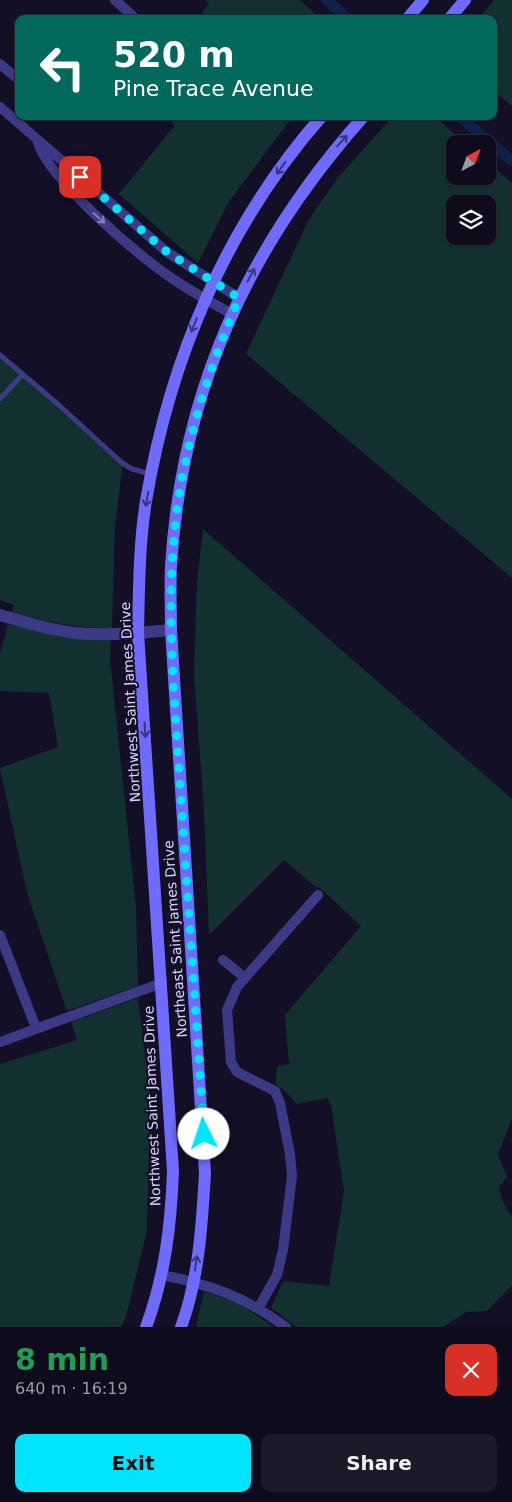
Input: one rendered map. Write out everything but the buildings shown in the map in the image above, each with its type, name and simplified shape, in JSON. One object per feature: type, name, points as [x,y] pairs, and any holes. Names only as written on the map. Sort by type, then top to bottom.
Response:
[{"type":"main road","points":[[410,15],[423,0]]},
{"type":"main road","points":[[452,15],[465,0]]},
{"type":"main road","name":"Northwest Saint James Drive","points":[[146,1327],[162,1275],[172,1215],[173,1171],[138,633],[139,567],[146,502],[176,372],[212,282],[247,218],[280,170],[319,120]]},
{"type":"main road","name":"Northeast Saint James Drive","points":[[181,1327],[194,1282],[202,1218],[204,1134],[171,630],[171,566],[184,467],[203,392],[239,298],[271,239],[303,190],[361,120]]},
{"type":"street","points":[[115,0],[132,15]]},
{"type":"street","points":[[0,64],[15,77]]},
{"type":"street","points":[[0,107],[167,252],[239,298]]},
{"type":"street","points":[[36,140],[50,164],[83,204],[160,270],[232,314]]},
{"type":"street","points":[[0,616],[74,633],[101,635],[171,630]]},
{"type":"street","points":[[259,1307],[277,1275],[283,1250],[292,1176],[280,1102],[275,1092],[237,1072],[231,1062],[227,1010],[231,997],[245,978],[318,895]]},
{"type":"street","points":[[0,936],[36,1028]]},
{"type":"street","points":[[223,960],[245,978]]},
{"type":"street","points":[[0,1042],[162,983]]},
{"type":"street","points":[[162,1275],[226,1292],[259,1307],[286,1327]]},
{"type":"lane","points":[[0,355],[59,405],[122,463],[132,469],[151,474]]},
{"type":"lane","points":[[0,399],[22,374]]},
{"type":"green space","points":[[206,0],[300,0],[317,15],[200,15],[209,4]]},
{"type":"green space","points":[[494,0],[512,0],[512,106],[497,94],[497,15],[481,15]]},
{"type":"green space","points":[[171,120],[290,120],[228,203],[198,263],[119,194],[174,126]]},
{"type":"green space","points":[[389,120],[439,120],[456,135],[446,135],[446,185],[496,185],[496,169],[512,183],[512,578],[246,354],[309,219],[337,179]]},
{"type":"green space","points":[[0,353],[123,460],[115,527],[112,628],[61,624],[12,612],[14,605],[0,600]]},
{"type":"green space","points":[[203,529],[512,799],[512,1119],[498,1154],[507,1177],[499,1187],[501,1198],[512,1217],[512,1285],[487,1311],[466,1312],[443,1327],[296,1327],[271,1308],[283,1281],[329,1286],[344,1191],[331,1105],[328,1098],[296,1104],[276,1084],[277,1066],[289,1064],[285,1015],[361,926],[319,887],[317,888],[284,860],[209,935],[204,812],[194,673],[197,581]]},
{"type":"green space","points":[[8,624],[73,639],[111,640],[110,659],[136,907],[138,986],[67,1011],[27,893],[0,768],[58,747],[49,693],[0,691],[0,654]]},
{"type":"green space","points":[[138,998],[150,1097],[147,1230],[126,1317],[121,1327],[0,1327],[0,1064],[77,1040],[71,1022]]},
{"type":"green space","points":[[204,1291],[239,1304],[275,1327],[196,1327]]},
{"type":"waterway","points":[[327,0],[344,15]]},
{"type":"waterway","points":[[464,120],[512,161]]},
{"type":"route","points":[[80,177],[167,252],[239,298],[218,348],[193,428],[177,510],[171,566],[173,669],[204,1134]]}]
